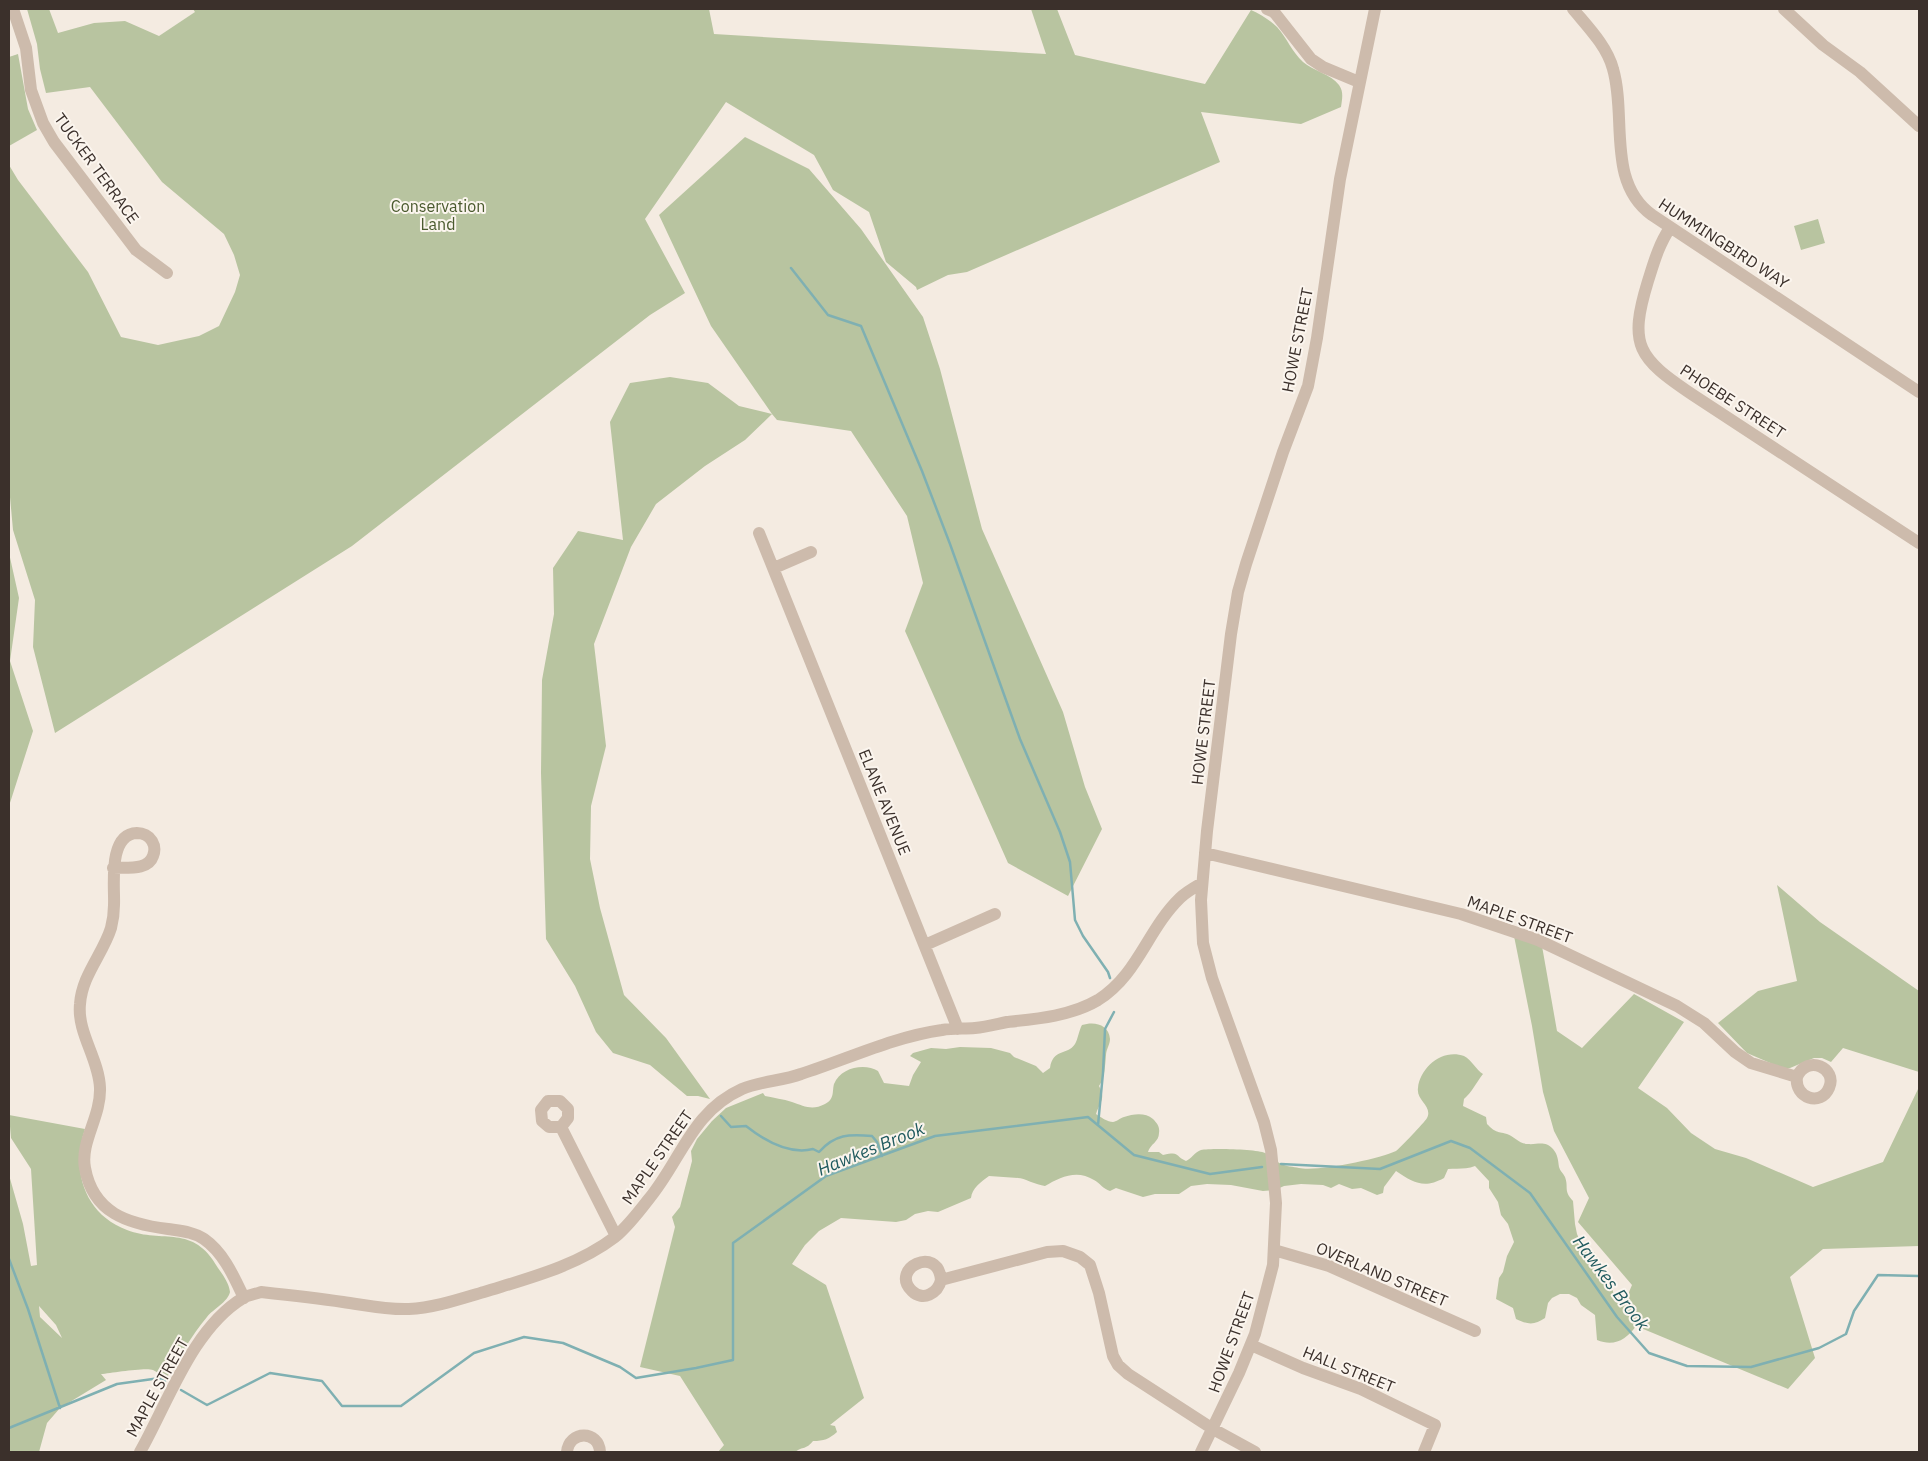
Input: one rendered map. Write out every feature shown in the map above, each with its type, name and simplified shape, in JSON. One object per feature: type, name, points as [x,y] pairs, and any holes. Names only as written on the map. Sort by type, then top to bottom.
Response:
[{"type":"street","name":"TUCKER TERRACE","points":[[13,9],[26,48],[31,90],[43,123],[54,142],[136,250],[167,273]]},
{"type":"street","points":[[1267,9],[1274,12],[1311,59],[1323,67],[1359,82]]},
{"type":"street","name":"HOWE STREET","points":[[1201,1452],[1240,1373],[1265,1298],[1274,1250],[1276,1203],[1271,1150],[1255,1094],[1208,964],[1203,943],[1202,882],[1231,634],[1238,592],[1246,564],[1283,452],[1308,386],[1317,338],[1340,179],[1375,9]]},
{"type":"street","name":"HUMMINGBIRD WAY","points":[[1573,9],[1604,49],[1612,66],[1618,100],[1625,179],[1631,194],[1643,209],[1919,392]]},
{"type":"street","points":[[1784,9],[1823,44],[1860,72],[1919,126]]},
{"type":"street","name":"PHOEBE STREET","points":[[1670,228],[1663,238],[1641,305],[1638,330],[1640,344],[1651,363],[1668,378],[1693,395],[1919,543]]},
{"type":"street","name":"ELANE AVENUE","points":[[759,533],[958,1029]]},
{"type":"street","points":[[774,568],[811,552]]},
{"type":"street","name":"MAPLE STREET","points":[[1205,852],[1461,914],[1538,940],[1677,1006],[1704,1023],[1735,1052],[1751,1063],[1797,1077]]},
{"type":"street","points":[[113,868],[114,904],[111,928],[86,979],[80,1004],[84,1032],[96,1064],[100,1088],[98,1108],[84,1154],[87,1178],[98,1200],[107,1210],[117,1216],[148,1226],[182,1230],[204,1238],[227,1264],[244,1298]]},
{"type":"street","name":"MAPLE STREET","points":[[140,1452],[185,1365],[222,1315],[244,1298],[261,1292],[409,1309],[470,1296],[553,1270],[586,1255],[616,1236],[634,1218],[661,1184],[700,1120],[710,1110],[730,1096],[749,1087],[798,1075],[900,1039],[944,1030],[978,1028],[1043,1018],[1077,1010],[1097,1000],[1117,984],[1133,967],[1164,917],[1181,897],[1202,882]]},
{"type":"street","points":[[925,945],[995,914]]},
{"type":"street","points":[[560,1127],[616,1236]]},
{"type":"street","name":"OVERLAND STREET","points":[[1274,1250],[1329,1266],[1476,1331]]},
{"type":"street","points":[[941,1280],[1047,1252],[1063,1251],[1080,1257],[1090,1265],[1099,1292],[1113,1356],[1118,1365],[1128,1374],[1213,1429],[1255,1452]]},
{"type":"street","name":"HALL STREET","points":[[1250,1345],[1303,1368],[1361,1389],[1435,1425],[1424,1452]]},
{"type":"street","points":[[567,1452],[572,1440],[578,1436],[585,1435],[592,1437],[597,1442],[600,1452]]},
{"type":"green space","name":"Conservation Land","points":[[27,9],[49,9],[58,33],[94,23],[125,21],[159,36],[195,12],[193,9],[709,9],[714,34],[1046,54],[1031,9],[1057,9],[1075,55],[1205,84],[1251,10],[1265,17],[1277,27],[1303,62],[1336,81],[1341,88],[1342,98],[1341,107],[1301,124],[1201,112],[1220,162],[967,272],[948,275],[917,290],[916,287],[886,262],[869,212],[833,190],[814,155],[726,102],[645,219],[685,293],[650,315],[352,546],[55,733],[33,647],[35,600],[13,530],[9,486],[9,165],[18,180],[88,272],[121,337],[158,345],[199,336],[219,326],[235,292],[240,275],[234,255],[224,234],[162,182],[90,87],[46,93],[40,69],[37,44]]},
{"type":"green space","points":[[18,54],[28,109],[37,130],[9,146],[9,57]]},
{"type":"green space","points":[[745,137],[809,169],[861,229],[923,317],[940,369],[982,529],[1063,712],[1085,787],[1102,829],[1068,896],[1008,863],[905,631],[923,583],[907,516],[851,431],[777,420],[772,414],[711,326],[659,215]]},
{"type":"green space","points":[[1818,219],[1825,243],[1801,250],[1794,226]]},
{"type":"green space","points":[[670,377],[708,383],[739,406],[772,414],[745,440],[705,466],[656,504],[631,547],[594,644],[606,746],[591,806],[590,859],[600,908],[624,995],[666,1038],[710,1099],[687,1096],[650,1065],[613,1053],[596,1032],[575,986],[546,939],[541,773],[542,680],[554,614],[553,568],[578,531],[623,540],[610,422],[630,383]]},
{"type":"green space","points":[[9,553],[19,598],[10,661],[33,731],[9,806]]},
{"type":"green space","points":[[1777,885],[1820,922],[1919,991],[1919,1072],[1843,1048],[1831,1062],[1822,1058],[1814,1058],[1790,1068],[1782,1068],[1747,1053],[1718,1023],[1758,991],[1797,981]]},
{"type":"green space","points":[[1514,936],[1542,946],[1557,1031],[1582,1048],[1634,994],[1684,1022],[1638,1088],[1667,1108],[1691,1133],[1715,1149],[1746,1158],[1813,1187],[1883,1162],[1919,1087],[1919,1246],[1823,1249],[1790,1277],[1815,1358],[1788,1389],[1636,1326],[1619,1341],[1609,1343],[1597,1340],[1595,1315],[1581,1305],[1577,1298],[1569,1294],[1560,1294],[1552,1298],[1548,1303],[1545,1318],[1538,1322],[1528,1323],[1516,1319],[1513,1308],[1496,1299],[1499,1278],[1514,1242],[1508,1224],[1501,1215],[1498,1202],[1489,1188],[1489,1181],[1475,1166],[1448,1169],[1444,1178],[1425,1184],[1408,1179],[1396,1171],[1384,1187],[1383,1193],[1377,1195],[1361,1188],[1352,1189],[1339,1184],[1331,1188],[1323,1185],[1301,1184],[1263,1191],[1231,1185],[1207,1184],[1191,1186],[1179,1194],[1155,1194],[1143,1197],[1116,1188],[1110,1191],[1094,1180],[1081,1175],[1063,1177],[1045,1186],[1021,1178],[989,1176],[975,1188],[971,1198],[938,1212],[928,1211],[915,1214],[906,1220],[896,1222],[841,1218],[819,1231],[805,1245],[792,1264],[826,1285],[864,1398],[830,1425],[835,1426],[837,1432],[826,1439],[813,1441],[808,1446],[795,1452],[718,1452],[724,1445],[680,1376],[640,1367],[675,1227],[672,1217],[680,1207],[692,1161],[691,1151],[697,1139],[726,1108],[763,1093],[765,1096],[808,1107],[820,1106],[830,1100],[837,1078],[848,1070],[860,1067],[867,1067],[878,1071],[884,1083],[909,1086],[921,1062],[910,1056],[913,1053],[931,1048],[991,1048],[1010,1053],[1014,1057],[1036,1066],[1043,1073],[1050,1068],[1054,1057],[1072,1048],[1082,1025],[1091,1023],[1104,1027],[1110,1039],[1106,1053],[1104,1075],[1099,1086],[1102,1100],[1096,1114],[1113,1122],[1135,1114],[1143,1114],[1150,1117],[1159,1127],[1159,1136],[1148,1152],[1159,1152],[1163,1155],[1175,1154],[1186,1161],[1201,1150],[1244,1150],[1265,1153],[1279,1163],[1308,1169],[1363,1161],[1396,1151],[1427,1118],[1428,1110],[1418,1093],[1423,1073],[1434,1061],[1441,1057],[1456,1054],[1464,1056],[1483,1074],[1464,1099],[1463,1106],[1486,1117],[1487,1124],[1496,1131],[1510,1135],[1525,1144],[1544,1144],[1553,1149],[1557,1155],[1559,1168],[1565,1177],[1568,1194],[1573,1201],[1575,1224],[1580,1241],[1595,1253],[1601,1270],[1608,1274],[1614,1295],[1626,1299],[1632,1285],[1578,1222],[1589,1198],[1554,1131],[1543,1092]]},
{"type":"green space","points":[[9,1115],[85,1129],[81,1144],[81,1175],[91,1202],[100,1213],[112,1223],[127,1230],[153,1236],[177,1237],[198,1245],[208,1254],[222,1273],[230,1292],[229,1296],[201,1324],[166,1379],[149,1369],[101,1374],[106,1380],[60,1408],[47,1423],[39,1452],[9,1452],[9,1175],[23,1224],[31,1266],[37,1265],[31,1169],[11,1138]],"holes":[[[39,1306],[56,1325],[62,1338],[40,1317]]]},
{"type":"waterway","points":[[791,268],[828,315],[861,326],[922,471],[1020,739],[1060,832],[1070,862],[1075,920],[1110,978]]},
{"type":"waterway","points":[[1098,1125],[1105,1029],[1114,1012]]},
{"type":"waterway","points":[[721,1116],[731,1127],[746,1126],[769,1141],[795,1150],[813,1149],[819,1152],[837,1138],[849,1135],[872,1136],[877,1142],[882,1156]]},
{"type":"waterway","name":"Hawkes Brook","points":[[181,1390],[207,1405],[270,1373],[322,1381],[342,1406],[401,1406],[474,1353],[524,1337],[563,1343],[620,1367],[636,1378],[733,1360],[733,1243],[826,1176],[935,1136],[1088,1117],[1134,1155],[1210,1174],[1262,1167]]},
{"type":"waterway","name":"Hawkes Brook","points":[[1281,1164],[1380,1169],[1451,1141],[1470,1148],[1530,1193],[1617,1317],[1649,1353],[1687,1366],[1751,1367],[1819,1348],[1846,1334],[1854,1311],[1878,1275],[1919,1276]]},
{"type":"waterway","points":[[9,1259],[28,1309],[60,1408]]},
{"type":"waterway","name":"Hawkes Brook","points":[[9,1428],[117,1384],[160,1378],[165,1381]]}]
